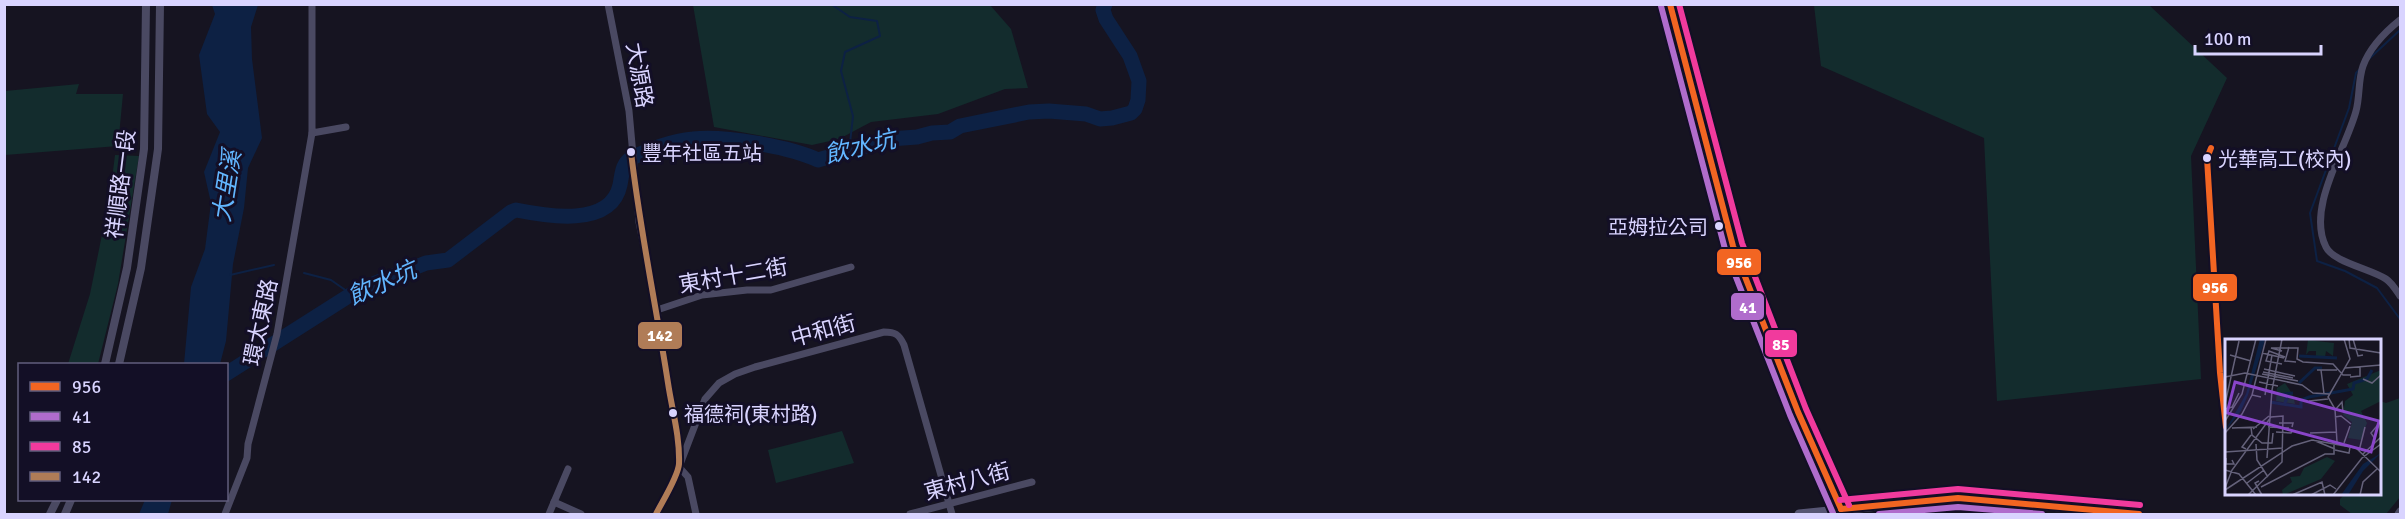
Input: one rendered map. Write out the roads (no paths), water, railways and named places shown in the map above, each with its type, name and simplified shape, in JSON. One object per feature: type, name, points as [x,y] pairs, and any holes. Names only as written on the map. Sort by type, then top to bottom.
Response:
[{"type":"main road","points":[[1670,4],[1732,246],[1798,412],[1841,509]]},
{"type":"main road","points":[[1799,514],[1958,498],[2139,514]]},
{"type":"street","name":"祥順路一段","points":[[105,363],[127,268],[144,149],[146,4]]},
{"type":"street","name":"祥順路一段","points":[[119,363],[141,268],[158,149],[160,4]]},
{"type":"street","name":"環太東路","points":[[225,514],[247,458],[248,444],[277,334],[312,133],[312,4]]},
{"type":"street","name":"大源路","points":[[608,4],[629,111],[633,176],[639,222],[657,310],[670,399],[677,429],[679,467]]},
{"type":"street","points":[[2400,20],[2374,46],[2363,67],[2356,113],[2324,199],[2320,225],[2326,248],[2334,255],[2385,278],[2400,296]]},
{"type":"street","points":[[312,133],[346,127]]},
{"type":"street","name":"東村十二街","points":[[657,310],[702,295],[771,290],[851,267]]},
{"type":"street","name":"中和街","points":[[656,514],[679,467],[705,399],[719,383],[755,367],[881,332],[893,332],[900,337],[904,345],[952,514]]},
{"type":"street","points":[[679,467],[688,477],[696,514]]},
{"type":"street","points":[[549,514],[568,469]]},
{"type":"street","name":"東村八街","points":[[910,514],[1032,482]]},
{"type":"street","points":[[554,502],[581,514]]},
{"type":"water","name":"大里溪","points":[[212,5],[258,5],[251,27],[252,59],[262,138],[248,168],[244,208],[233,264],[226,341],[220,363],[184,363],[191,287],[205,249],[211,203],[204,172],[220,132],[207,114],[199,55],[215,14]]},
{"type":"water","points":[[145,501],[172,501],[168,514],[139,514]]},
{"type":"waterway","points":[[831,4],[850,17],[877,21],[880,36],[845,52],[841,71],[853,116],[849,152]]},
{"type":"waterway","name":"飲水坑","points":[[228,373],[358,290],[426,263],[448,260],[511,212],[516,210],[544,215],[576,216],[604,208],[614,199],[623,170],[629,160],[669,144],[706,138],[739,140],[791,151],[818,160],[890,139],[950,132],[960,126],[1029,112],[1086,114],[1100,119],[1131,113],[1138,100],[1139,81],[1130,56],[1106,19],[1103,10],[1105,4]]},
{"type":"waterway","points":[[2370,58],[2400,30]]},
{"type":"waterway","points":[[2360,69],[2356,73],[2349,108],[2310,213],[2317,261],[2345,271],[2377,288],[2400,319]]},
{"type":"waterway","points":[[230,275],[274,265]]},
{"type":"waterway","points":[[304,273],[331,280],[351,294]]},
{"type":"place","name":"豐年社區五站","points":[[631,152]]},
{"type":"place","name":"光華高工(校內)","points":[[2207,158]]},
{"type":"place","name":"亞姆拉公司","points":[[1719,226]]},
{"type":"place","name":"福德祠(東村路)","points":[[673,413]]}]
